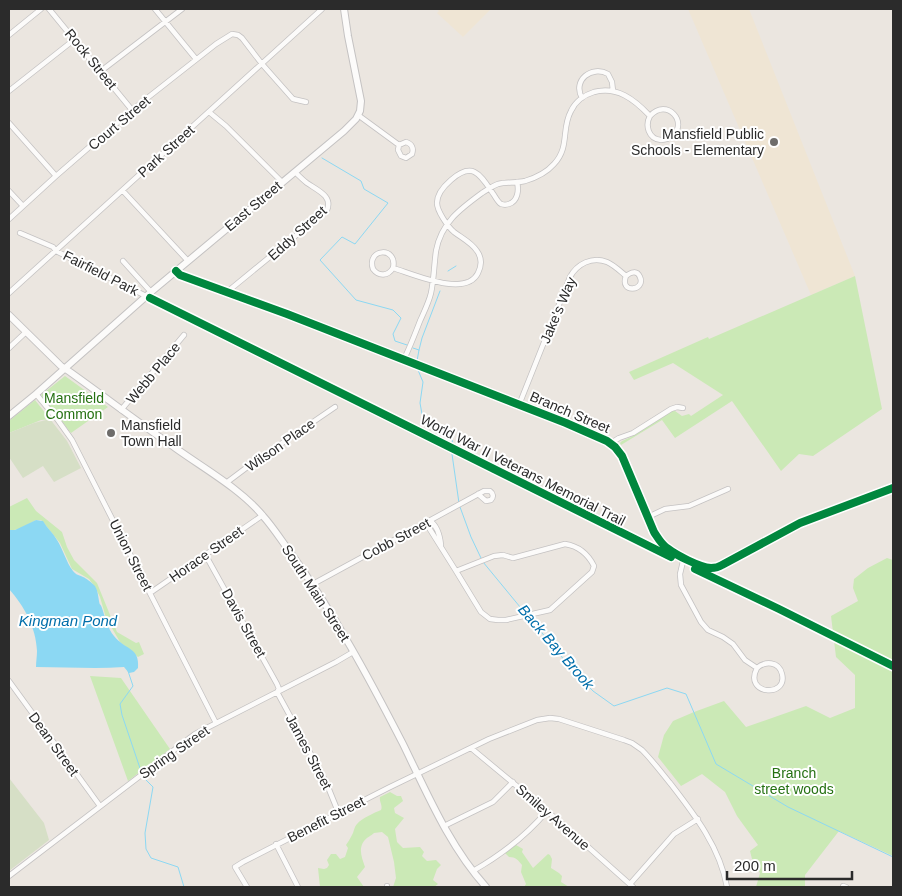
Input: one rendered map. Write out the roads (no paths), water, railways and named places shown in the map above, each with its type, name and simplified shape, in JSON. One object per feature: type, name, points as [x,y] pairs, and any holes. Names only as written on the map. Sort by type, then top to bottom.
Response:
[{"type":"main road","points":[[344,9],[360,95],[361,106],[358,115]]},
{"type":"main road","name":"East Street","points":[[9,416],[176,271],[344,131],[358,115]]},
{"type":"main road","name":"South Main Street","points":[[9,315],[59,364],[226,483],[263,515],[313,584],[337,622],[444,826],[473,872],[486,887]]},
{"type":"street","points":[[9,35],[41,9]]},
{"type":"street","name":"Rock Street","points":[[49,9],[132,110]]},
{"type":"street","points":[[155,9],[196,59]]},
{"type":"street","points":[[101,71],[182,9]]},
{"type":"street","name":"Park Street","points":[[9,293],[322,9]]},
{"type":"street","name":"Court Street","points":[[9,219],[132,110],[196,59],[232,34],[242,38],[262,64]]},
{"type":"street","points":[[9,91],[75,39]]},
{"type":"street","points":[[262,64],[293,99],[306,102]]},
{"type":"street","points":[[582,98],[579,91],[580,82],[593,72],[602,71],[608,74],[613,91]]},
{"type":"street","points":[[404,359],[431,294],[439,240],[447,223],[455,214],[497,184],[525,181],[549,169],[560,157],[570,111],[575,104],[588,94],[613,91],[626,96],[650,116]]},
{"type":"street","points":[[666,109],[676,116],[678,128],[670,138],[664,140],[655,138],[647,128],[647,121],[650,116],[654,111],[666,109]]},
{"type":"street","points":[[209,112],[282,182]]},
{"type":"street","points":[[358,115],[399,145]]},
{"type":"street","points":[[9,123],[56,176]]},
{"type":"street","points":[[394,268],[433,281],[456,284],[466,283],[474,279],[481,266],[481,260],[477,250],[452,230],[439,211],[437,201],[440,193],[452,179],[466,171],[473,172],[481,176],[500,203],[505,205],[511,204],[516,198],[517,182]]},
{"type":"street","name":"Eddy Street","points":[[227,292],[327,210],[329,204],[326,196],[305,182],[295,172]]},
{"type":"street","points":[[123,190],[188,261]]},
{"type":"street","points":[[9,191],[23,206]]},
{"type":"street","name":"Fairfield Park","points":[[20,232],[53,247],[56,251],[149,294]]},
{"type":"street","points":[[379,253],[388,253],[394,261],[394,268],[390,273],[378,274],[372,266],[372,260],[379,253]]},
{"type":"street","name":"Jake's Way","points":[[519,405],[573,272],[583,263],[601,260],[611,264],[626,276]]},
{"type":"street","points":[[123,261],[149,294]]},
{"type":"street","name":"Branch Street","points":[[176,271],[180,275],[404,359],[604,439],[611,443],[622,456],[654,532],[663,544],[673,552],[706,567],[720,566],[800,523],[893,488]]},
{"type":"street","points":[[9,348],[26,332]]},
{"type":"street","name":"Webb Place","points":[[121,410],[184,336]]},
{"type":"street","name":"Union Street","points":[[36,394],[72,440],[216,723]]},
{"type":"street","name":"Wilson Place","points":[[226,483],[335,408]]},
{"type":"street","points":[[611,443],[634,433],[671,409],[683,408]]},
{"type":"street","points":[[648,517],[665,509],[689,506],[728,489]]},
{"type":"street","name":"Cobb Street","points":[[313,584],[478,494]]},
{"type":"street","name":"Horace Street","points":[[150,593],[263,515]]},
{"type":"street","points":[[430,521],[429,528],[476,606],[490,619],[506,620],[550,610],[580,584],[592,572],[594,566],[586,553],[565,544],[513,558],[499,555],[456,571]]},
{"type":"street","name":"Davis Street","points":[[206,554],[277,684],[279,689],[277,692]]},
{"type":"street","points":[[684,557],[680,574],[681,585],[701,622],[708,630],[733,644],[745,660],[757,668]]},
{"type":"street","name":"Spring Street","points":[[9,876],[195,734],[353,652]]},
{"type":"street","points":[[767,663],[773,663],[778,666],[782,676],[780,685],[770,691],[759,688],[755,683],[754,677],[757,668],[761,664],[767,663]]},
{"type":"street","name":"Dean Street","points":[[9,681],[100,806]]},
{"type":"street","name":"James Street","points":[[277,692],[326,782],[339,814]]},
{"type":"street","name":"Benefit Street","points":[[247,887],[236,866],[276,844],[489,739],[537,720],[550,718],[559,719],[624,740],[637,746],[651,759],[698,819],[721,864],[727,887]]},
{"type":"street","name":"Smiley Avenue","points":[[471,748],[547,811],[632,886]]},
{"type":"street","points":[[444,826],[493,802],[513,782]]},
{"type":"street","points":[[473,872],[516,841],[547,811]]},
{"type":"street","points":[[632,886],[674,834],[698,819]]},
{"type":"street","points":[[276,844],[298,887]]},
{"type":"water","name":"Kingman Pond","points":[[36,520],[43,521],[54,535],[74,572],[86,578],[95,586],[112,633],[118,641],[131,649],[137,656],[138,668],[134,672],[129,673],[124,667],[36,667],[37,651],[32,625],[20,602],[9,589],[9,530],[15,530]]},
{"type":"waterway","name":"Back Bay Brook","points":[[322,158],[361,181],[364,189],[388,203],[355,244],[342,237],[320,260],[356,300],[393,310],[401,318],[393,334],[395,341],[407,345]]},
{"type":"waterway","points":[[448,271],[456,266]]},
{"type":"waterway","points":[[419,350],[440,291]]},
{"type":"waterway","name":"Back Bay Brook","points":[[413,348],[419,350],[417,361]]},
{"type":"waterway","name":"Back Bay Brook","points":[[418,370],[423,382],[420,403],[422,414],[432,426],[452,440],[453,445]]},
{"type":"waterway","name":"Back Bay Brook","points":[[452,454],[459,503]]},
{"type":"waterway","name":"Back Bay Brook","points":[[460,507],[481,558]]},
{"type":"waterway","name":"Back Bay Brook","points":[[483,562],[525,613]]},
{"type":"waterway","name":"Back Bay Brook","points":[[528,616],[575,673],[593,691],[614,706],[667,688],[686,694],[716,764],[788,807],[893,857]]},
{"type":"waterway","points":[[128,671],[133,686],[120,704],[122,715],[143,777],[153,787],[145,833],[146,849],[151,858],[178,867],[184,887]]},
{"type":"place","name":"Mansfield Public Schools - Elementary","points":[[774,142]]},
{"type":"place","name":"Mansfield Town Hall","points":[[111,433]]},
{"type":"park label","name":"Mansfield Common","points":[[74,406]]},
{"type":"park label","name":"Branch street woods","points":[[794,782]]}]
